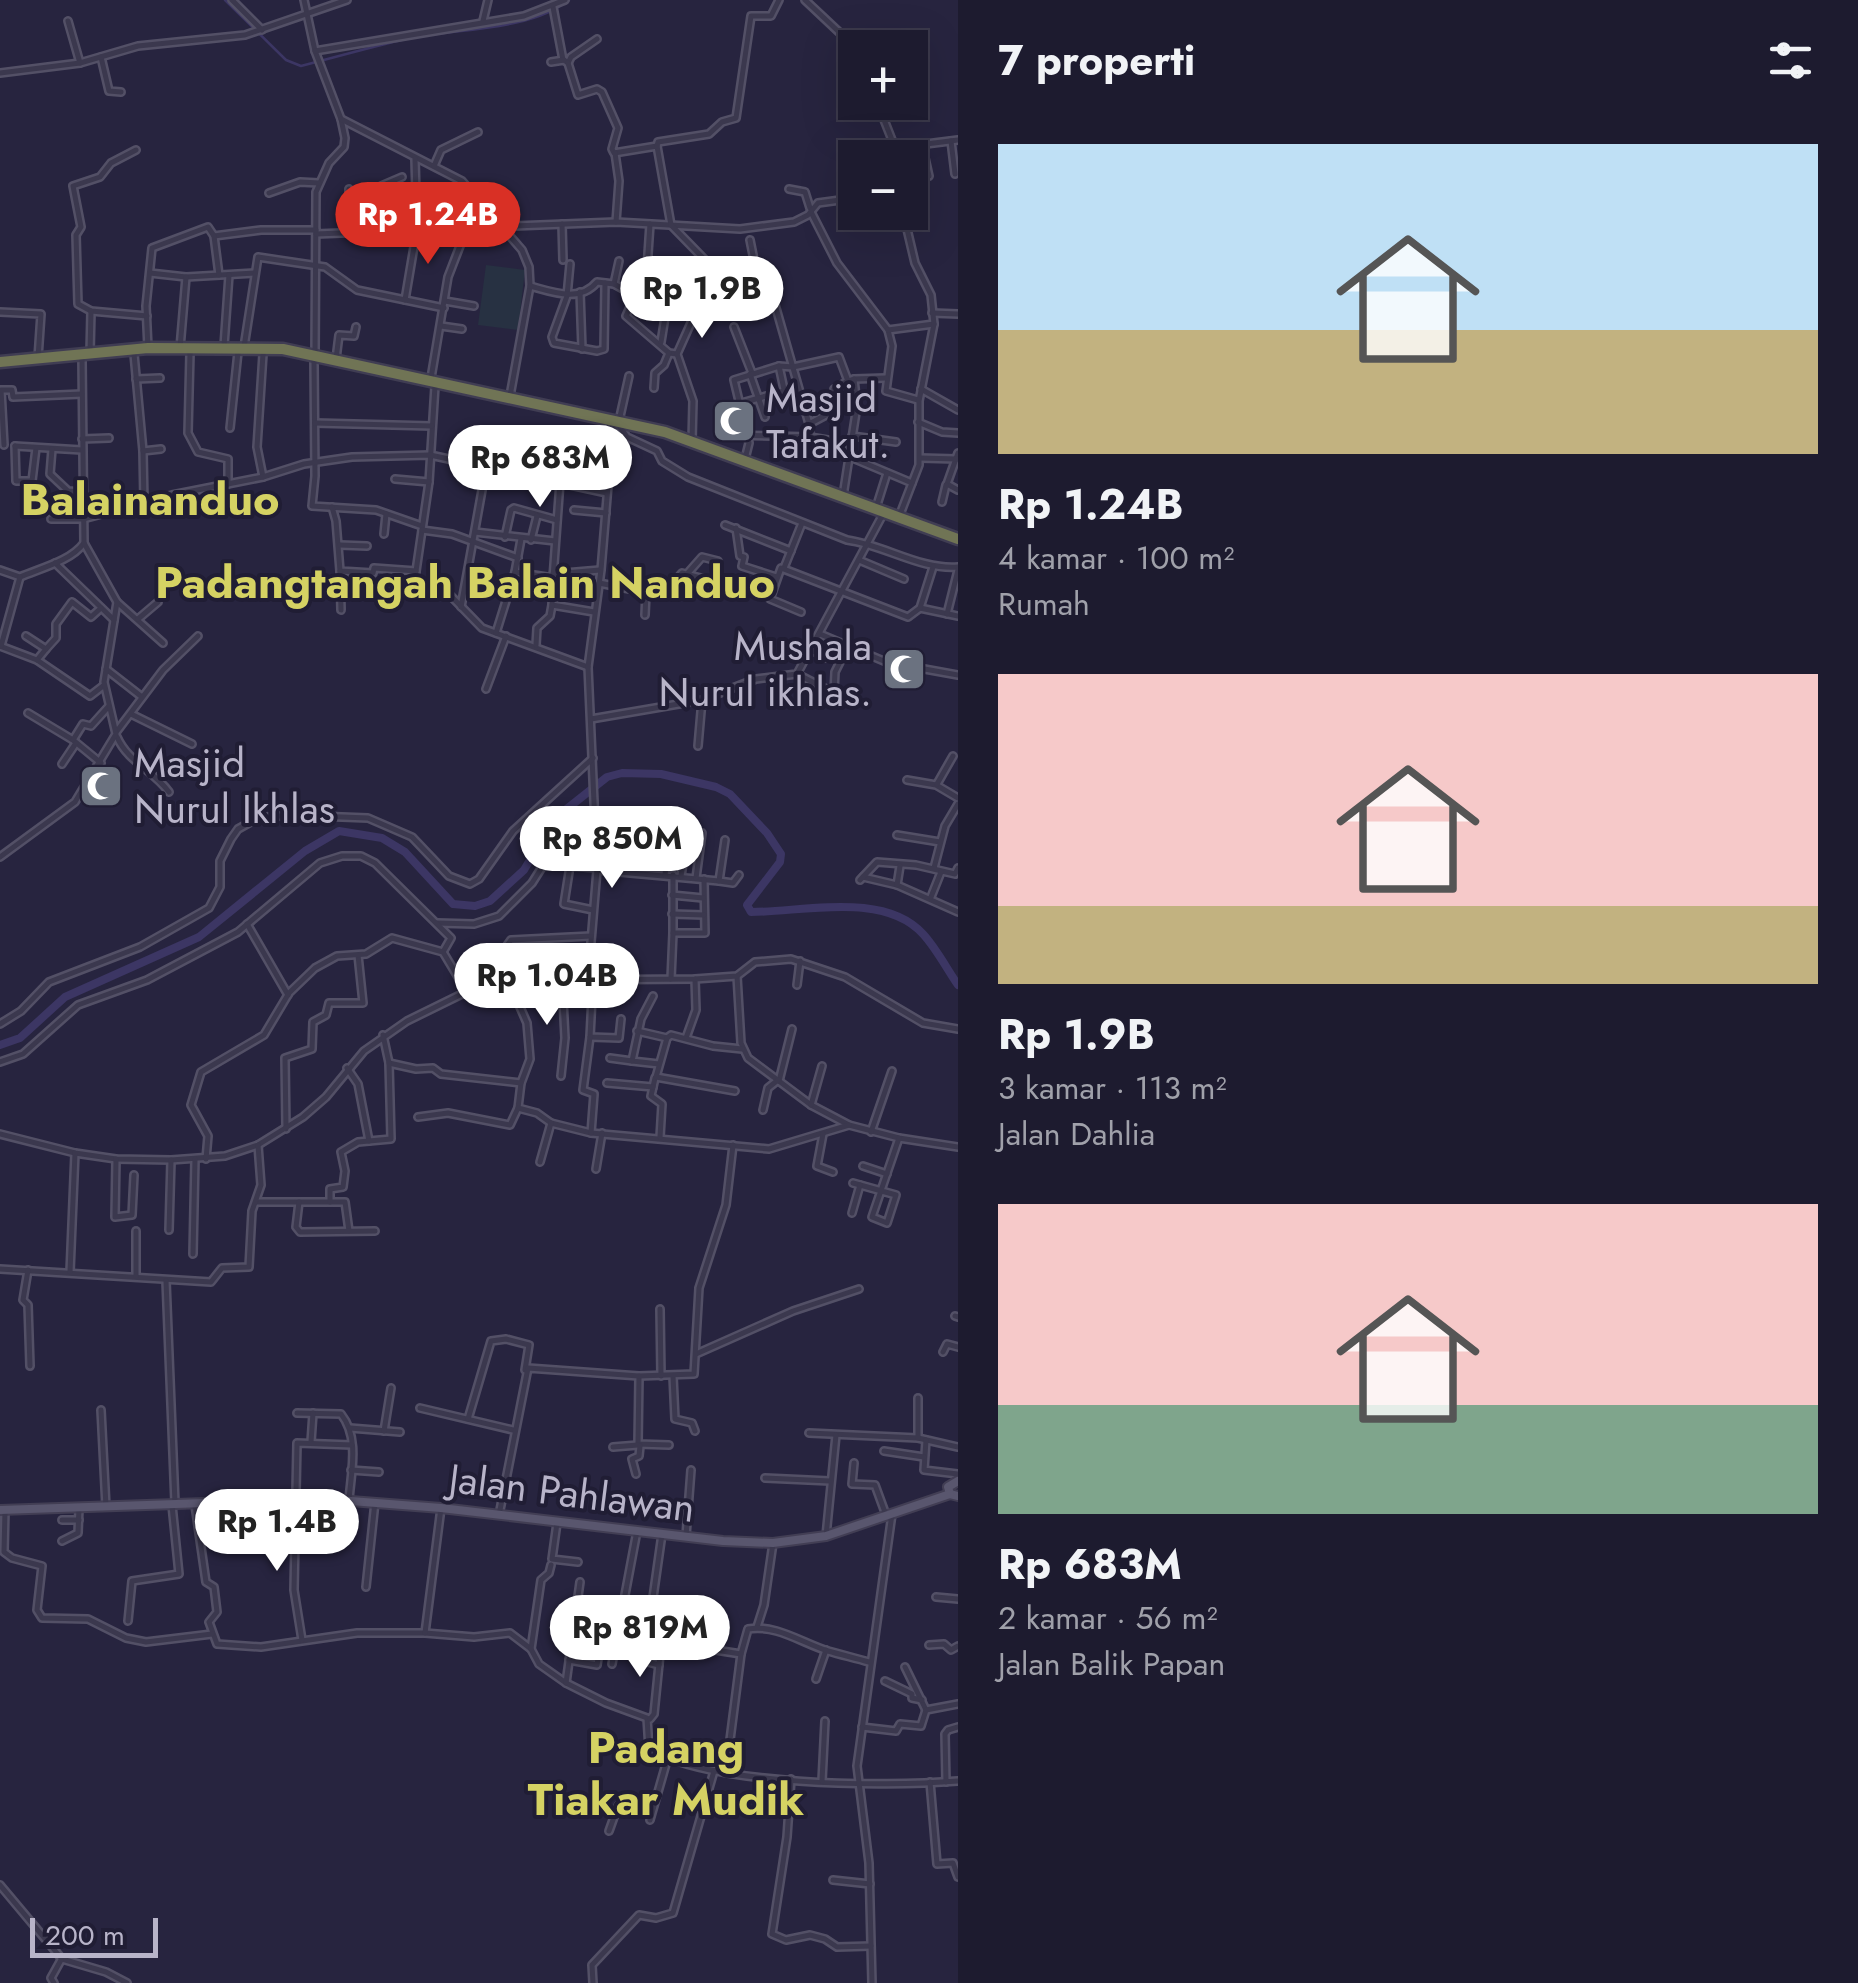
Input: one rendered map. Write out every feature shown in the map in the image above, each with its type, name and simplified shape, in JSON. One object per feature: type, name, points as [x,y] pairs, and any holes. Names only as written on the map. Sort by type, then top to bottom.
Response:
[{"type":"highway","points":[[208,350],[224,347],[336,359],[433,383]]},
{"type":"highway","points":[[0,365],[148,348],[283,349],[510,396],[663,436],[958,542]]},
{"type":"highway","points":[[0,365],[38,358],[185,350]]},
{"type":"highway","points":[[476,391],[692,441],[958,542]]},
{"type":"main road","points":[[954,1495],[950,1483],[958,1477]]},
{"type":"main road","name":"Jalan Pahlawan","points":[[2,1510],[349,1500],[723,1542],[773,1543],[826,1536],[954,1495]]},
{"type":"street","points":[[232,0],[259,31]]},
{"type":"street","points":[[304,0],[317,58],[341,119],[344,147],[318,183],[315,464],[310,503],[314,508],[368,509],[518,558]]},
{"type":"street","points":[[0,73],[80,62],[138,46],[259,31],[347,0]]},
{"type":"street","points":[[483,22],[488,0]]},
{"type":"street","points":[[317,58],[553,10],[566,0]]},
{"type":"street","points":[[654,388],[655,373],[673,354],[699,305],[707,269],[702,255],[671,225],[658,142],[709,134],[722,122],[736,118],[751,16],[771,16],[779,0]]},
{"type":"street","points":[[806,0],[838,31]]},
{"type":"street","points":[[553,10],[578,95],[597,89],[602,92],[618,126],[612,149],[620,181],[616,222]]},
{"type":"street","points":[[68,21],[80,62]]},
{"type":"street","points":[[551,62],[566,62],[597,40]]},
{"type":"street","points":[[101,57],[109,91],[121,92]]},
{"type":"street","points":[[341,119],[462,181],[524,255],[530,286],[510,396]]},
{"type":"street","points":[[434,166],[441,150],[478,132]]},
{"type":"street","points":[[928,144],[954,140],[956,174]]},
{"type":"street","points":[[615,153],[657,146]]},
{"type":"street","points":[[136,150],[111,163],[100,177],[72,186],[81,227],[76,235],[78,304],[91,310],[147,316]]},
{"type":"street","points":[[405,300],[417,229],[415,158]]},
{"type":"street","points":[[381,230],[381,186],[402,178]]},
{"type":"street","points":[[462,181],[465,228],[462,248],[448,277],[444,304],[433,383],[429,482],[415,578],[453,597],[476,623],[588,667]]},
{"type":"street","points":[[268,194],[300,182],[318,183]]},
{"type":"street","points":[[349,189],[350,232]]},
{"type":"street","points":[[790,189],[805,192],[837,263],[888,330],[892,346],[886,392],[919,401]]},
{"type":"street","points":[[214,236],[261,230],[350,232],[616,222],[704,230],[752,228],[794,222],[818,203],[838,200]]},
{"type":"street","points":[[562,224],[567,296],[552,340],[582,349],[604,350],[605,283]]},
{"type":"street","points":[[650,224],[647,269],[627,317],[673,354],[693,400],[692,441]]},
{"type":"street","points":[[148,348],[152,248],[208,226],[214,236],[219,275]]},
{"type":"street","points":[[899,517],[920,458],[919,401],[934,324],[931,295],[915,263],[908,230]]},
{"type":"street","points":[[707,269],[756,270],[750,240]]},
{"type":"street","points":[[230,428],[258,257],[333,270],[353,288],[405,300],[474,306]]},
{"type":"street","points":[[614,284],[619,261]]},
{"type":"street","points":[[150,273],[186,277],[255,273]]},
{"type":"street","points":[[224,347],[229,274]]},
{"type":"street","points":[[186,277],[190,440],[198,452],[227,458],[228,484]]},
{"type":"street","points":[[660,343],[677,277]]},
{"type":"street","points":[[530,286],[567,296],[591,290],[596,282],[614,284],[635,296]]},
{"type":"street","points":[[580,292],[582,349]]},
{"type":"street","points":[[774,302],[810,424],[810,436]]},
{"type":"street","points":[[91,310],[82,394],[84,547],[117,602],[162,643]]},
{"type":"street","points":[[0,312],[40,314],[38,358]]},
{"type":"street","points":[[932,313],[958,314]]},
{"type":"street","points":[[888,330],[934,324]]},
{"type":"street","points":[[441,326],[462,329]]},
{"type":"street","points":[[336,359],[339,335],[354,336],[356,327]]},
{"type":"street","points":[[734,327],[766,417]]},
{"type":"street","points":[[134,354],[144,503]]},
{"type":"street","points":[[263,354],[257,447],[263,477]]},
{"type":"street","points":[[745,459],[749,443],[732,382],[778,366],[794,367],[839,358],[851,380],[857,406],[843,496]]},
{"type":"street","points":[[738,404],[784,393],[778,366]]},
{"type":"street","points":[[590,1133],[594,1094],[583,1090],[590,1037],[592,910],[597,869],[588,667],[617,424],[629,376]]},
{"type":"street","points":[[136,379],[160,378]]},
{"type":"street","points":[[834,389],[851,380],[886,378]]},
{"type":"street","points":[[921,389],[958,410]]},
{"type":"street","points":[[82,394],[13,396],[12,390],[2,390],[2,445],[82,450]]},
{"type":"street","points":[[810,424],[841,407],[857,406]]},
{"type":"street","points":[[918,422],[958,436]]},
{"type":"street","points":[[315,423],[432,426]]},
{"type":"street","points":[[617,424],[627,437],[657,451],[662,460],[688,477],[847,540],[869,542],[933,567],[958,569],[946,614]]},
{"type":"street","points":[[729,434],[896,442]]},
{"type":"street","points":[[82,440],[110,438]]},
{"type":"street","points":[[15,446],[16,481],[32,482],[36,448]]},
{"type":"street","points":[[52,449],[50,474],[68,491],[82,492]]},
{"type":"street","points":[[143,451],[161,449]]},
{"type":"street","points":[[52,519],[82,519],[352,457],[430,456],[608,493]]},
{"type":"street","points":[[920,458],[957,456],[942,502]]},
{"type":"street","points":[[850,457],[913,484]]},
{"type":"street","points":[[461,607],[486,468]]},
{"type":"street","points":[[797,674],[869,542],[888,474]]},
{"type":"street","points":[[395,480],[429,482]]},
{"type":"street","points":[[536,645],[537,628],[550,616],[552,604],[560,482]]},
{"type":"street","points":[[947,484],[958,490]]},
{"type":"street","points":[[332,507],[341,610]]},
{"type":"street","points":[[504,536],[512,508],[557,520]]},
{"type":"street","points":[[574,510],[606,512]]},
{"type":"street","points":[[384,534],[386,514]]},
{"type":"street","points":[[531,540],[537,516]]},
{"type":"street","points":[[801,612],[770,600],[802,522]]},
{"type":"street","points":[[725,525],[792,551]]},
{"type":"street","points":[[736,528],[740,556],[744,556],[742,566],[778,577]]},
{"type":"street","points":[[475,532],[555,541]]},
{"type":"street","points":[[496,632],[521,539]]},
{"type":"street","points":[[338,545],[367,546]]},
{"type":"street","points":[[0,570],[20,577],[84,547]]},
{"type":"street","points":[[598,583],[646,593],[666,589],[680,574],[712,581],[718,561],[702,557],[687,574]]},
{"type":"street","points":[[858,560],[904,578]]},
{"type":"street","points":[[55,562],[114,620]]},
{"type":"street","points":[[784,568],[908,617],[920,608],[933,567]]},
{"type":"street","points":[[515,572],[553,576],[601,570]]},
{"type":"street","points":[[340,571],[416,571]]},
{"type":"street","points":[[20,577],[0,646],[37,660],[90,696],[101,690],[104,682],[117,602]]},
{"type":"street","points":[[644,615],[646,593]]},
{"type":"street","points":[[37,660],[56,638],[56,624],[72,602],[91,617],[101,608]]},
{"type":"street","points":[[137,620],[158,602]]},
{"type":"street","points":[[552,604],[594,612]]},
{"type":"street","points":[[920,608],[958,616]]},
{"type":"street","points":[[820,634],[847,648],[908,668],[958,675]]},
{"type":"street","points":[[26,636],[46,649]]},
{"type":"street","points":[[0,857],[75,802],[142,697],[198,636]]},
{"type":"street","points":[[486,689],[506,636]]},
{"type":"street","points":[[591,719],[702,700],[756,679],[797,674],[834,694],[835,672],[847,648]]},
{"type":"street","points":[[811,650],[827,658]]},
{"type":"street","points":[[106,670],[142,697]]},
{"type":"street","points":[[104,682],[126,754],[169,792]]},
{"type":"street","points":[[698,746],[702,700]]},
{"type":"street","points":[[62,764],[82,724],[91,726],[109,706]]},
{"type":"street","points":[[28,713],[101,763]]},
{"type":"street","points":[[131,714],[192,744]]},
{"type":"street","points":[[936,785],[953,756]]},
{"type":"street","points":[[0,1024],[14,1017],[40,988],[60,976],[140,947],[209,908],[220,888],[223,854],[234,834],[246,824],[271,815],[368,818],[412,837],[449,876],[470,884],[479,880],[514,831],[593,758]]},
{"type":"street","points":[[907,780],[936,785],[958,801],[946,823],[934,868]]},
{"type":"street","points":[[437,923],[474,924],[499,916],[532,883],[568,826],[596,815]]},
{"type":"street","points":[[664,875],[671,822]]},
{"type":"street","points":[[682,876],[688,832]]},
{"type":"street","points":[[696,878],[702,834]]},
{"type":"street","points":[[897,835],[940,842]]},
{"type":"street","points":[[719,881],[725,840]]},
{"type":"street","points":[[0,1062],[23,1054],[78,1005],[147,980],[247,924],[320,863],[353,855],[375,864],[452,940],[443,952]]},
{"type":"street","points":[[958,868],[955,874],[877,862],[862,878],[931,897],[958,912]]},
{"type":"street","points":[[592,910],[564,904],[570,866],[734,883],[739,875]]},
{"type":"street","points":[[897,885],[900,866]]},
{"type":"street","points":[[931,897],[942,871]]},
{"type":"street","points":[[672,980],[673,876]]},
{"type":"street","points":[[673,933],[705,933],[704,879]]},
{"type":"street","points":[[672,895],[703,898]]},
{"type":"street","points":[[672,914],[704,915]]},
{"type":"street","points":[[247,924],[288,996]]},
{"type":"street","points":[[516,961],[506,947],[511,940],[591,936]]},
{"type":"street","points":[[206,1158],[208,1136],[190,1104],[200,1072],[264,1036],[297,983],[316,968],[337,956],[366,954],[392,938],[443,952],[467,992]]},
{"type":"street","points":[[286,1129],[286,1058],[312,1049],[314,1022],[326,1016],[328,1003],[363,1003],[358,955]]},
{"type":"street","points":[[797,985],[800,961]]},
{"type":"street","points":[[0,1134],[116,1159],[206,1158],[258,1145],[286,1129],[326,1097],[346,1068],[383,1036],[467,992],[562,980],[695,980],[738,976],[755,962],[800,961],[846,977],[923,1023],[958,1029]]},
{"type":"street","points":[[738,976],[742,1050]]},
{"type":"street","points":[[561,1076],[566,1038],[562,980]]},
{"type":"street","points":[[686,1038],[696,1010],[695,980]]},
{"type":"street","points":[[418,1117],[448,1113],[510,1125],[528,1070],[529,1044],[517,986]]},
{"type":"street","points":[[632,1060],[637,1030],[653,996]]},
{"type":"street","points":[[590,1037],[619,1038],[620,1019]]},
{"type":"street","points":[[763,1110],[768,1088],[779,1081],[792,1029]]},
{"type":"street","points":[[637,1030],[742,1050],[811,1106],[849,1125],[958,1147]]},
{"type":"street","points":[[330,1202],[330,1189],[343,1187],[341,1152],[356,1142],[391,1138],[389,1064],[383,1036]]},
{"type":"street","points":[[660,1137],[662,1104],[651,1096],[666,1038]]},
{"type":"street","points":[[610,1058],[660,1064]]},
{"type":"street","points":[[389,1064],[521,1083]]},
{"type":"street","points":[[811,1106],[822,1066]]},
{"type":"street","points":[[346,1068],[356,1079],[368,1141]]},
{"type":"street","points":[[871,1132],[892,1071]]},
{"type":"street","points":[[656,1077],[735,1091]]},
{"type":"street","points":[[607,1083],[652,1088]]},
{"type":"street","points":[[518,1108],[551,1123],[590,1133],[769,1149],[849,1125]]},
{"type":"street","points":[[540,1162],[551,1123]]},
{"type":"street","points":[[596,1168],[602,1133]]},
{"type":"street","points":[[823,1134],[817,1166],[833,1172]]},
{"type":"street","points":[[852,1212],[856,1184],[881,1190],[897,1197],[886,1224],[872,1217],[881,1190],[887,1174],[899,1138]]},
{"type":"street","points":[[0,1269],[211,1282],[222,1268],[251,1265],[252,1211],[260,1194],[262,1176],[258,1145]]},
{"type":"street","points":[[525,1370],[694,1375],[699,1288],[726,1205],[733,1145]]},
{"type":"street","points":[[70,1272],[75,1153]]},
{"type":"street","points":[[116,1159],[115,1216],[132,1215],[134,1175]]},
{"type":"street","points":[[193,1254],[195,1159]]},
{"type":"street","points":[[169,1230],[172,1160]]},
{"type":"street","points":[[863,1166],[887,1174]]},
{"type":"street","points":[[256,1202],[348,1204],[349,1232]]},
{"type":"street","points":[[299,1202],[298,1230],[374,1231]]},
{"type":"street","points":[[136,1231],[136,1276]]},
{"type":"street","points":[[28,1270],[23,1300],[28,1305],[30,1366]]},
{"type":"street","points":[[128,1621],[132,1582],[179,1574],[166,1281]]},
{"type":"street","points":[[696,1354],[793,1311],[859,1289]]},
{"type":"street","points":[[660,1309],[662,1376]]},
{"type":"street","points":[[468,1419],[492,1341],[506,1339],[529,1345],[499,1515]]},
{"type":"street","points":[[942,1352],[947,1344],[958,1347]]},
{"type":"street","points":[[636,1474],[632,1458],[639,1456],[639,1376]]},
{"type":"street","points":[[673,1376],[675,1420],[692,1423],[695,1431]]},
{"type":"street","points":[[384,1431],[390,1388]]},
{"type":"street","points":[[918,1398],[924,1470],[958,1477]]},
{"type":"street","points":[[420,1408],[514,1430]]},
{"type":"street","points":[[101,1410],[106,1507]]},
{"type":"street","points":[[296,1413],[341,1414],[350,1428],[349,1500]]},
{"type":"street","points":[[311,1442],[314,1414]]},
{"type":"street","points":[[350,1428],[400,1432]]},
{"type":"street","points":[[808,1433],[922,1439],[958,1447]]},
{"type":"street","points":[[826,1536],[836,1435]]},
{"type":"street","points":[[302,1640],[294,1590],[297,1443],[352,1445]]},
{"type":"street","points":[[613,1447],[670,1445]]},
{"type":"street","points":[[884,1451],[924,1458]]},
{"type":"street","points":[[854,1463],[852,1484],[875,1485],[890,1515],[857,1783],[870,1884],[872,1983]]},
{"type":"street","points":[[351,1470],[379,1472]]},
{"type":"street","points":[[686,1536],[691,1470]]},
{"type":"street","points":[[766,1478],[830,1480]]},
{"type":"street","points":[[366,1587],[376,1502]]},
{"type":"street","points":[[195,1504],[206,1582],[214,1586],[217,1610],[209,1620],[218,1644],[247,1646],[357,1633],[425,1632],[474,1637],[509,1633],[531,1649],[539,1664],[566,1683],[648,1720]]},
{"type":"street","points":[[62,1541],[76,1535],[79,1508]]},
{"type":"street","points":[[425,1632],[441,1508]]},
{"type":"street","points":[[2,1510],[4,1552],[42,1566],[37,1610],[42,1618],[88,1619],[126,1638],[146,1642],[212,1634]]},
{"type":"street","points":[[62,1520],[79,1520]]},
{"type":"street","points":[[557,1522],[552,1559],[578,1562]]},
{"type":"street","points":[[612,1664],[637,1531]]},
{"type":"street","points":[[659,1664],[644,1661],[662,1534]]},
{"type":"street","points":[[757,1628],[773,1543]]},
{"type":"street","points":[[531,1649],[540,1580],[551,1565]]},
{"type":"street","points":[[566,1683],[580,1582]]},
{"type":"street","points":[[936,1597],[958,1600]]},
{"type":"street","points":[[569,1660],[597,1665],[603,1628],[618,1629]]},
{"type":"street","points":[[726,1772],[746,1631],[757,1628],[799,1638],[869,1662]]},
{"type":"street","points":[[929,1645],[945,1644],[951,1650],[958,1646]]},
{"type":"street","points":[[709,1649],[741,1654]]},
{"type":"street","points":[[816,1678],[826,1650]]},
{"type":"street","points":[[660,1654],[654,1714],[648,1720],[650,1750],[714,1770],[792,1779],[857,1783],[958,1781]]},
{"type":"street","points":[[862,1727],[896,1731],[900,1724],[921,1726],[926,1710],[905,1667]]},
{"type":"street","points":[[885,1681],[922,1700]]},
{"type":"street","points":[[926,1710],[958,1704]]},
{"type":"street","points":[[822,1781],[826,1720]]},
{"type":"street","points":[[946,1782],[946,1734],[958,1728]]},
{"type":"street","points":[[608,1831],[618,1806],[650,1818],[668,1757]]},
{"type":"street","points":[[592,1983],[590,1971],[595,1962],[637,1917],[656,1918],[673,1913],[714,1770]]},
{"type":"street","points":[[792,1779],[772,1934],[786,1940],[810,1936],[837,1947],[871,1946]]},
{"type":"street","points":[[930,1782],[937,1864],[953,1863],[958,1877]]},
{"type":"street","points":[[833,1880],[870,1884]]},
{"type":"street","points":[[0,1886],[62,1959],[106,1972],[127,1983]]},
{"type":"street","points":[[54,1983],[51,1978],[62,1959]]},
{"type":"shaded area","points":[[486,265],[525,270],[518,330],[478,325]]},
{"type":"waterway","points":[[225,0],[286,60],[301,66],[406,39],[512,24],[569,0]]},
{"type":"waterway","points":[[0,1045],[20,1038],[65,997],[199,937],[305,851],[339,831],[382,838],[405,852],[453,904],[475,906],[490,901],[524,870],[554,819],[607,777],[622,773],[661,774],[716,787],[730,794],[767,833],[781,854],[780,862],[747,905],[751,912],[842,907],[887,912],[923,934],[958,985]]},
{"type":"place","name":"Masjid Tafakut.","points":[[734,421]]},
{"type":"place","name":"Mushala Nurul ikhlas.","points":[[904,669]]},
{"type":"place","name":"Masjid Nurul Ikhlas","points":[[101,786]]},
{"type":"district","name":"Balainanduo","points":[[150,499]]},
{"type":"district","name":"Padangtangah Balain Nanduo","points":[[465,582]]},
{"type":"district","name":"Padang Tiakar Mudik","points":[[666,1773]]}]
